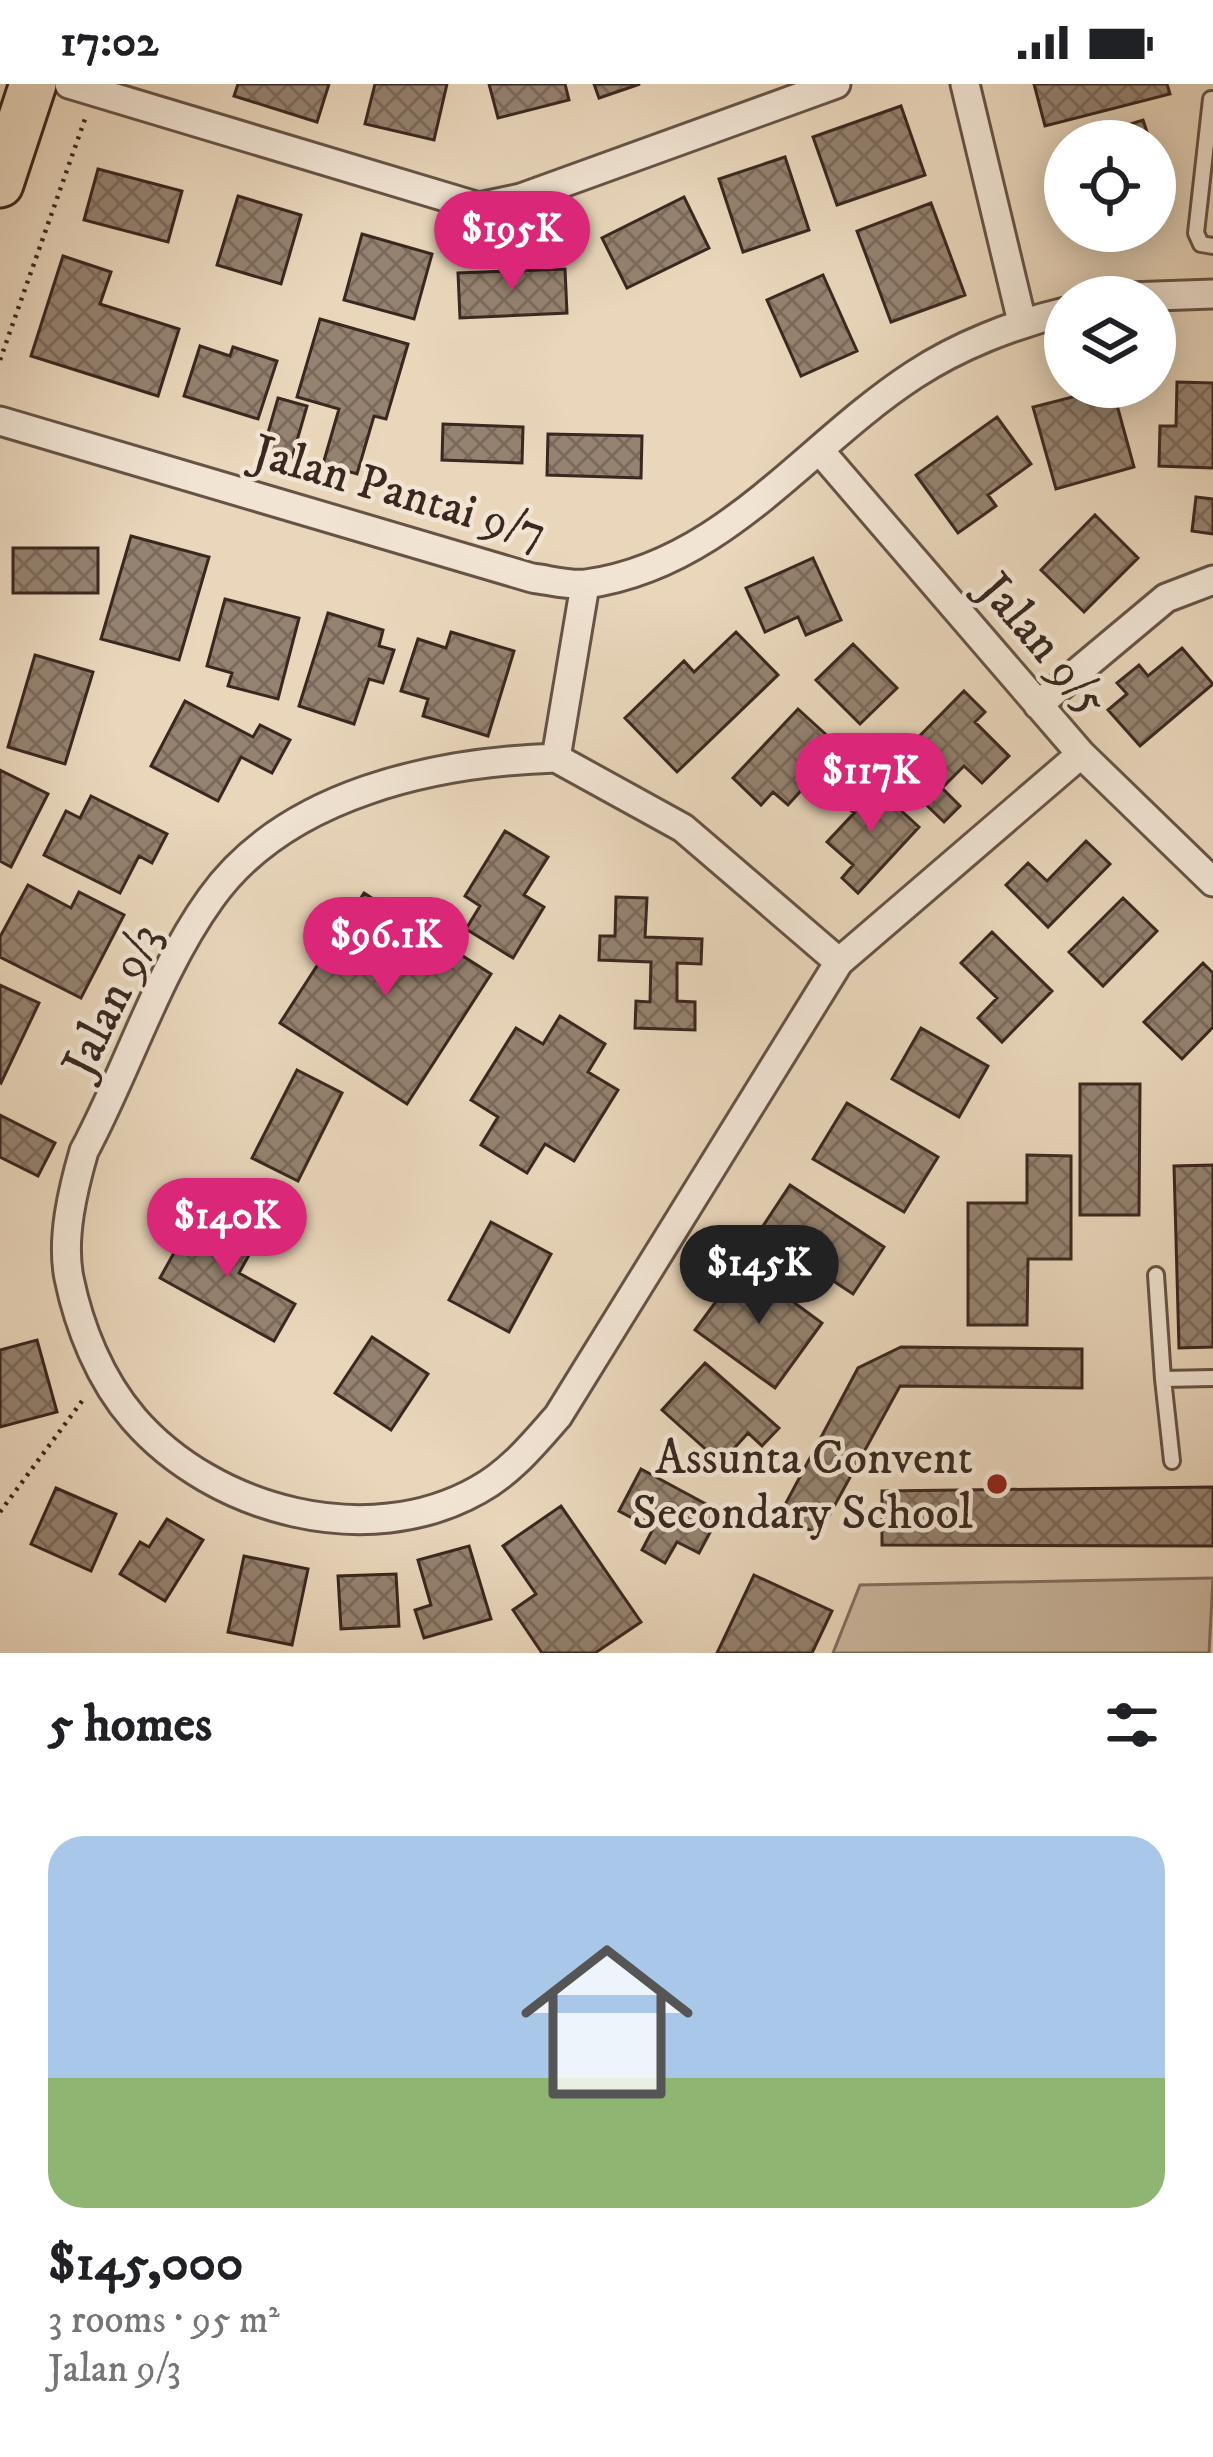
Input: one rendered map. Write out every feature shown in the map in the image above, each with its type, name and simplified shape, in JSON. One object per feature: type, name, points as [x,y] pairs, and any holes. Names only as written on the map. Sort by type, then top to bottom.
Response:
[{"type":"main road","points":[[0,184],[33,84]]},
{"type":"street","points":[[69,84],[479,207],[520,198],[836,84]]},
{"type":"street","points":[[965,84],[1022,322]]},
{"type":"street","points":[[1176,295],[1213,294]]},
{"type":"street","name":"Jalan Pantai 9/7","points":[[0,422],[532,578],[585,585],[674,557],[742,517],[914,375],[1022,322],[1044,317]]},
{"type":"street","name":"Jalan 9/5","points":[[820,452],[1081,754],[1213,883]]},
{"type":"street","points":[[1037,705],[1166,598],[1213,580]]},
{"type":"street","points":[[585,585],[556,758],[682,828],[838,962]]},
{"type":"street","name":"Jalan 9/3","points":[[556,758],[489,763],[401,779],[360,793],[264,844],[209,900],[84,1151],[73,1189],[68,1274],[102,1373],[133,1418],[164,1447],[244,1498],[300,1514],[381,1518],[434,1509],[478,1491],[516,1463],[558,1416],[838,962],[1081,754]]},
{"type":"lane","points":[[1210,99],[1196,232],[1202,244],[1213,246]]},
{"type":"lane","points":[[1156,1275],[1172,1461]]},
{"type":"lane","points":[[1163,1379],[1213,1378]]},
{"type":"path","points":[[0,360],[85,119]]},
{"type":"path","points":[[0,1512],[102,1373]]},
{"type":"shaded area","points":[[1213,1578],[1209,1653],[833,1653],[860,1585]]},
{"type":"building","points":[[238,84],[329,84],[317,122],[234,96]]},
{"type":"building","points":[[375,84],[447,84],[434,140],[365,124]]},
{"type":"building","points":[[489,84],[565,84],[569,100],[498,118]]},
{"type":"building","points":[[594,84],[640,84],[599,98]]},
{"type":"building","points":[[1034,84],[1167,84],[1170,94],[1068,120],[1044,122]]},
{"type":"building","points":[[901,106],[925,175],[837,205],[813,137]]},
{"type":"building","points":[[785,157],[809,230],[743,252],[719,179]]},
{"type":"building","points":[[98,169],[182,191],[168,242],[84,220]]},
{"type":"building","points":[[238,196],[301,215],[281,284],[217,265]]},
{"type":"building","points":[[684,197],[709,248],[627,288],[602,238]]},
{"type":"building","points":[[931,203],[965,295],[891,322],[857,231]]},
{"type":"building","points":[[362,234],[432,254],[414,319],[344,300]]},
{"type":"building","points":[[63,256],[111,272],[100,304],[179,329],[158,396],[31,356]]},
{"type":"building","points":[[565,269],[567,313],[460,318],[458,273]]},
{"type":"building","points":[[823,275],[857,351],[801,376],[767,300]]},
{"type":"building","points":[[320,319],[408,344],[386,419],[374,416],[357,474],[323,464],[339,409],[297,397]]},
{"type":"building","points":[[200,346],[230,356],[233,347],[277,361],[258,419],[184,396]]},
{"type":"building","points":[[1177,382],[1213,383],[1213,468],[1159,466],[1160,426],[1176,426]]},
{"type":"building","points":[[278,398],[307,406],[292,458],[263,450]]},
{"type":"building","points":[[1033,407],[1118,408],[1134,467],[1056,489]]},
{"type":"building","points":[[997,417],[1031,464],[988,495],[996,506],[958,533],[916,475]]},
{"type":"building","points":[[443,424],[523,427],[522,463],[442,460]]},
{"type":"building","points":[[548,434],[642,436],[641,478],[547,475]]},
{"type":"building","points":[[1196,497],[1213,499],[1213,534],[1192,531]]},
{"type":"building","points":[[1095,515],[1138,558],[1084,612],[1041,570]]},
{"type":"building","points":[[131,536],[209,557],[179,660],[101,639]]},
{"type":"building","points":[[13,548],[98,548],[98,593],[13,593]]},
{"type":"building","points":[[813,558],[841,620],[806,635],[798,617],[765,632],[746,588]]},
{"type":"building","points":[[225,599],[299,618],[278,699],[228,686],[232,673],[207,666]]},
{"type":"building","points":[[328,613],[383,630],[379,646],[394,650],[383,683],[369,679],[354,724],[299,706]]},
{"type":"building","points":[[451,632],[514,651],[488,736],[423,716],[428,699],[401,691],[418,639],[446,648]]},
{"type":"building","points":[[736,632],[778,675],[677,772],[625,718],[684,661],[694,672]]},
{"type":"building","points":[[853,644],[897,688],[860,724],[816,680]]},
{"type":"building","points":[[1182,648],[1213,684],[1140,746],[1108,710],[1127,694],[1117,683],[1139,665],[1148,676]]},
{"type":"building","points":[[35,655],[93,672],[65,764],[8,747]]},
{"type":"building","points":[[964,691],[985,712],[975,722],[1009,756],[982,783],[964,766],[942,788],[960,806],[944,822],[888,768]]},
{"type":"building","points":[[185,701],[253,737],[260,725],[290,740],[272,773],[241,757],[218,801],[151,766]]},
{"type":"building","points":[[798,709],[855,761],[832,786],[817,773],[788,805],[773,792],[761,805],[733,778]]},
{"type":"building","points":[[0,770],[48,794],[11,867],[0,861]]},
{"type":"building","points":[[869,781],[919,827],[858,893],[842,878],[853,865],[827,842],[854,813],[846,806]]},
{"type":"building","points":[[91,796],[167,834],[152,863],[139,856],[120,893],[44,855],[66,811],[80,818]]},
{"type":"building","points":[[505,831],[548,857],[524,895],[544,907],[513,958],[466,929],[480,906],[465,896]]},
{"type":"building","points":[[1086,841],[1110,864],[1048,927],[1006,885],[1028,863],[1047,881]]},
{"type":"building","points":[[28,885],[71,908],[79,892],[124,915],[81,998],[0,957],[0,937]]},
{"type":"building","points":[[364,893],[491,974],[407,1104],[280,1023]]},
{"type":"building","points":[[616,897],[647,898],[645,937],[702,939],[701,964],[677,963],[677,1001],[695,1002],[695,1030],[635,1028],[636,1001],[650,1002],[651,962],[599,960],[600,936],[615,936]]},
{"type":"building","points":[[1123,898],[1157,931],[1103,986],[1069,952]]},
{"type":"building","points":[[992,932],[1052,991],[1002,1042],[978,1018],[997,998],[961,963]]},
{"type":"building","points":[[1203,963],[1213,973],[1213,1027],[1182,1059],[1144,1022]]},
{"type":"building","points":[[0,985],[39,1003],[1,1083],[0,1082]]},
{"type":"building","points":[[560,1016],[605,1044],[588,1072],[618,1090],[574,1161],[545,1144],[527,1173],[481,1145],[498,1117],[471,1100],[516,1028],[543,1044]]},
{"type":"building","points":[[921,1028],[988,1066],[959,1117],[892,1079]]},
{"type":"building","points":[[297,1070],[342,1093],[298,1181],[252,1158]]},
{"type":"building","points":[[1080,1084],[1140,1084],[1139,1215],[1080,1215]]},
{"type":"building","points":[[847,1103],[938,1157],[904,1212],[813,1159]]},
{"type":"building","points":[[0,1115],[55,1143],[38,1176],[0,1157]]},
{"type":"building","points":[[1027,1155],[1071,1156],[1071,1259],[1028,1259],[1027,1325],[968,1325],[968,1203],[1027,1203]]},
{"type":"building","points":[[1213,1165],[1213,1347],[1179,1348],[1174,1166]]},
{"type":"building","points":[[790,1185],[884,1247],[853,1294],[759,1232]]},
{"type":"building","points":[[226,1218],[259,1237],[239,1273],[295,1304],[274,1341],[160,1278],[185,1233],[210,1246]]},
{"type":"building","points":[[491,1222],[551,1254],[509,1332],[449,1300]]},
{"type":"building","points":[[743,1265],[822,1323],[775,1388],[695,1330]]},
{"type":"building","points":[[372,1337],[428,1374],[391,1430],[335,1393]]},
{"type":"building","points":[[37,1340],[57,1412],[0,1427],[0,1350]]},
{"type":"building","points":[[901,1347],[1082,1349],[1082,1388],[900,1386],[819,1534],[779,1516],[858,1368]]},
{"type":"building","points":[[705,1363],[779,1428],[762,1446],[748,1433],[721,1463],[662,1410]]},
{"type":"building","points":[[641,1469],[721,1512],[699,1553],[677,1542],[665,1563],[642,1550],[653,1529],[619,1511]]},
{"type":"building","points":[[1213,1487],[1213,1546],[882,1545],[882,1491]]},
{"type":"building","points":[[56,1488],[116,1514],[91,1571],[31,1544]]},
{"type":"building","points":[[561,1506],[641,1622],[595,1653],[542,1653],[513,1610],[536,1594],[503,1546]]},
{"type":"building","points":[[167,1519],[203,1540],[165,1601],[120,1574],[140,1542],[149,1547]]},
{"type":"building","points":[[469,1546],[491,1619],[424,1638],[415,1610],[431,1605],[418,1560]]},
{"type":"building","points":[[244,1556],[308,1569],[292,1645],[228,1632]]},
{"type":"building","points":[[396,1574],[399,1626],[341,1629],[338,1576]]},
{"type":"building","points":[[754,1575],[832,1611],[812,1653],[717,1653]]},
{"type":"place","name":"Assunta Convent Secondary School","points":[[997,1484]]}]
